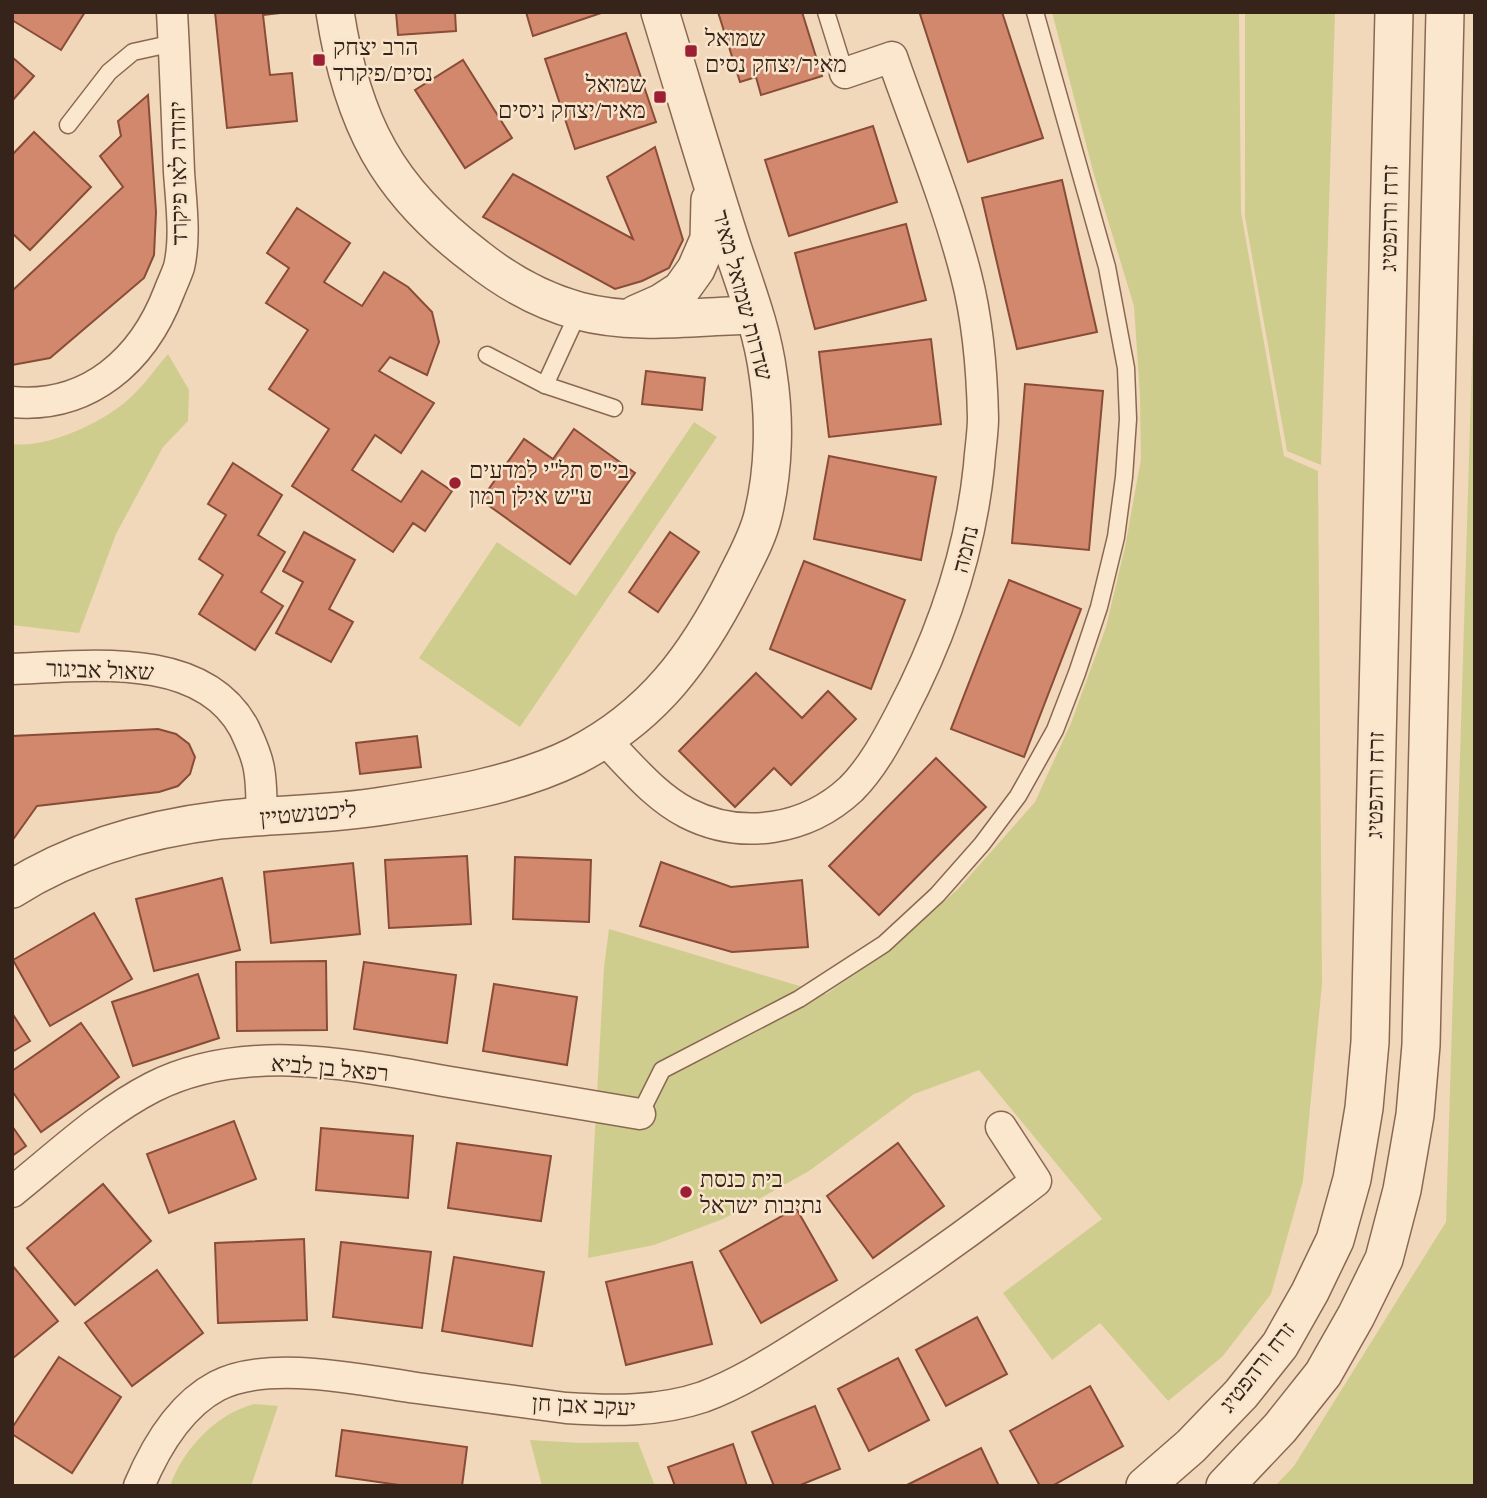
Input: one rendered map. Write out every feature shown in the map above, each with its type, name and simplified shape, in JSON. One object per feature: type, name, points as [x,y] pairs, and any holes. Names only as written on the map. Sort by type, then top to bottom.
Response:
[{"type":"street","name":"יהודה לאו פיקרד","points":[[12,402],[55,399],[90,388],[117,371],[142,345],[162,310],[179,267],[182,229],[172,12]]},
{"type":"street","points":[[335,12],[342,57],[353,94],[370,135],[393,178],[422,212],[499,275],[535,294],[579,311],[626,318],[754,315]]},
{"type":"street","name":"שדרות שמואל מאיר","points":[[604,739],[656,699],[693,653],[717,615],[762,519],[770,476],[772,422],[768,372],[754,315],[660,12]]},
{"type":"street","name":"זרח ורהפטיג","points":[[1145,1486],[1241,1394],[1280,1345],[1335,1240],[1352,1179],[1364,1108],[1370,1042],[1394,12]]},
{"type":"street","points":[[1225,1486],[1280,1428],[1323,1374],[1356,1316],[1384,1259],[1402,1190],[1415,1115],[1421,1045],[1445,12]]},
{"type":"street","name":"נחמה","points":[[604,739],[653,790],[688,814],[717,824],[760,830],[790,824],[818,813],[851,788],[878,755],[916,686],[958,578],[973,522],[983,422],[981,368],[966,277],[953,229],[892,57],[845,74]]},
{"type":"street","points":[[626,318],[661,303],[681,290],[696,269],[709,239],[711,180]]},
{"type":"street","name":"שאול אביגור","points":[[12,669],[110,666],[160,670],[216,695],[238,717],[250,741],[259,767],[262,817]]},
{"type":"street","name":"ליכטנשטיין","points":[[12,889],[70,857],[120,841],[180,827],[380,807],[496,784],[538,772],[574,757],[604,739]]},
{"type":"street","name":"רפאל בן לביא","points":[[12,1192],[122,1105],[155,1086],[190,1073],[234,1063],[291,1060],[354,1066],[640,1114]]},
{"type":"street","name":"יעקב אבן חן","points":[[139,1486],[165,1436],[198,1399],[217,1386],[260,1373],[331,1376],[566,1408],[605,1410],[661,1406],[702,1397],[743,1379],[900,1282],[1036,1181],[1001,1127]]},
{"type":"lane","points":[[825,12],[845,74]]},
{"type":"lane","points":[[640,1114],[662,1070],[799,999],[884,944],[937,895],[982,844],[1018,796],[1055,730],[1077,673],[1099,607],[1116,537],[1128,419],[1126,368],[1107,267],[1035,12]]},
{"type":"lane","points":[[68,125],[109,72],[133,52],[174,43]]},
{"type":"lane","points":[[545,385],[579,311]]},
{"type":"lane","points":[[487,355],[545,385],[614,408]]},
{"type":"shaded area","points":[[1052,12],[1239,12],[1241,212],[1284,456],[1318,471],[1322,984],[1303,1181],[1271,1294],[1222,1357],[1168,1401],[1100,1323],[1052,1360],[1003,1293],[1102,1219],[979,1070],[914,1094],[809,1171],[723,1219],[654,1245],[588,1258],[604,967],[609,929],[826,994],[890,950],[959,888],[1035,802],[1071,723],[1106,627],[1125,547],[1141,459],[1140,396],[1134,306],[1093,171]]},
{"type":"shaded area","points":[[1245,12],[1335,12],[1321,465],[1287,451],[1245,217]]},
{"type":"shaded area","points":[[1475,259],[1475,1486],[1275,1486],[1294,1466],[1446,1222]]},
{"type":"shaded area","points":[[168,354],[189,390],[188,421],[163,447],[116,534],[79,633],[12,625],[12,444],[59,438],[108,415],[137,391]]},
{"type":"shaded area","points":[[694,422],[717,437],[520,727],[419,658],[497,542],[576,596]]},
{"type":"shaded area","points":[[254,1404],[278,1406],[251,1486],[170,1486],[183,1459],[203,1435],[227,1416]]},
{"type":"shaded area","points":[[530,1440],[638,1442],[655,1486],[542,1486]]},
{"type":"building","points":[[12,12],[85,12],[61,50],[12,20]]},
{"type":"building","points":[[215,12],[289,12],[263,15],[270,75],[292,73],[297,121],[227,128]]},
{"type":"building","points":[[396,12],[455,12],[456,31],[398,35]]},
{"type":"building","points":[[526,12],[604,12],[533,36]]},
{"type":"building","points":[[718,12],[802,12],[822,76],[761,95],[756,77],[740,82]]},
{"type":"building","points":[[1002,12],[1043,138],[968,162],[920,14]]},
{"type":"building","points":[[626,33],[656,122],[575,149],[545,59]]},
{"type":"building","points":[[12,57],[34,76],[12,101]]},
{"type":"building","points":[[463,60],[512,138],[465,168],[415,90]]},
{"type":"building","points":[[148,95],[156,212],[154,255],[144,278],[50,358],[12,365],[12,291],[123,187],[100,156],[121,136],[118,121]]},
{"type":"building","points":[[873,126],[897,202],[789,236],[765,160]]},
{"type":"building","points":[[34,132],[91,187],[30,250],[12,233],[12,155]]},
{"type":"building","points":[[655,147],[683,240],[669,268],[642,281],[615,289],[483,217],[513,174],[633,239],[607,177]]},
{"type":"building","points":[[1062,180],[1097,332],[1017,349],[982,198]]},
{"type":"building","points":[[297,208],[350,243],[324,282],[362,306],[384,272],[408,287],[432,312],[439,342],[427,375],[390,357],[379,371],[434,403],[401,453],[375,435],[352,470],[401,502],[422,471],[452,491],[425,531],[413,523],[393,552],[292,486],[329,429],[269,389],[308,330],[266,303],[289,268],[267,253]]},
{"type":"building","points":[[906,224],[926,300],[815,329],[795,253]]},
{"type":"building","points":[[931,339],[941,424],[829,437],[819,352]]},
{"type":"building","points":[[646,371],[705,378],[702,410],[642,404]]},
{"type":"building","points":[[1025,384],[1103,391],[1089,550],[1012,543]]},
{"type":"building","points":[[574,429],[635,473],[570,564],[481,500],[524,439],[553,459]]},
{"type":"building","points":[[829,456],[936,477],[921,560],[814,539]]},
{"type":"building","points":[[233,463],[282,495],[258,535],[285,552],[261,592],[283,606],[255,650],[199,614],[223,575],[199,559],[226,515],[208,504]]},
{"type":"building","points":[[304,532],[355,560],[329,609],[353,622],[331,662],[276,633],[303,582],[283,571]]},
{"type":"building","points":[[670,532],[699,552],[658,612],[629,592]]},
{"type":"building","points":[[804,561],[905,600],[871,689],[770,649]]},
{"type":"building","points":[[1009,580],[1081,609],[1024,757],[951,729]]},
{"type":"building","points":[[756,673],[802,718],[828,691],[856,719],[791,785],[774,768],[735,807],[679,751]]},
{"type":"building","points":[[158,729],[176,734],[189,744],[195,757],[190,774],[178,786],[159,792],[37,806],[12,841],[12,736]]},
{"type":"building","points":[[417,736],[421,767],[360,774],[356,743]]},
{"type":"building","points":[[936,758],[986,807],[879,915],[829,866]]},
{"type":"building","points":[[467,856],[471,924],[389,928],[385,860]]},
{"type":"building","points":[[515,857],[591,860],[589,922],[513,919]]},
{"type":"building","points":[[661,862],[731,887],[802,880],[808,947],[732,952],[640,926]]},
{"type":"building","points":[[353,863],[360,934],[271,943],[264,872]]},
{"type":"building","points":[[222,878],[240,950],[154,971],[136,899]]},
{"type":"building","points":[[94,913],[132,979],[50,1026],[13,960]]},
{"type":"building","points":[[326,961],[327,1030],[237,1031],[236,962]]},
{"type":"building","points":[[364,962],[456,975],[447,1043],[354,1029]]},
{"type":"building","points":[[198,974],[219,1038],[133,1066],[112,1002]]},
{"type":"building","points":[[494,984],[577,997],[567,1065],[483,1051]]},
{"type":"building","points":[[12,1013],[30,1041],[12,1052]]},
{"type":"building","points":[[81,1023],[119,1077],[41,1132],[12,1091],[12,1071]]},
{"type":"building","points":[[234,1121],[256,1179],[169,1213],[147,1154]]},
{"type":"building","points":[[12,1126],[26,1146],[12,1156]]},
{"type":"building","points":[[321,1128],[413,1136],[408,1198],[316,1190]]},
{"type":"building","points":[[457,1143],[551,1156],[541,1221],[448,1208]]},
{"type":"building","points":[[898,1143],[944,1206],[873,1258],[827,1196]]},
{"type":"building","points":[[103,1184],[151,1241],[75,1305],[27,1248]]},
{"type":"building","points":[[796,1208],[837,1280],[761,1323],[720,1251]]},
{"type":"building","points":[[304,1239],[307,1320],[218,1323],[215,1243]]},
{"type":"building","points":[[341,1242],[431,1252],[422,1328],[333,1317]]},
{"type":"building","points":[[454,1257],[544,1272],[532,1346],[442,1331]]},
{"type":"building","points":[[692,1262],[712,1344],[626,1365],[606,1282]]},
{"type":"building","points":[[12,1265],[58,1321],[12,1359]]},
{"type":"building","points":[[157,1270],[203,1333],[132,1386],[85,1323]]},
{"type":"building","points":[[977,1317],[1007,1374],[946,1406],[916,1350]]},
{"type":"building","points":[[59,1357],[121,1397],[72,1473],[12,1434],[12,1428]]},
{"type":"building","points":[[898,1358],[929,1420],[869,1451],[838,1389]]},
{"type":"building","points":[[1090,1386],[1123,1446],[1052,1486],[1040,1486],[1010,1431]]},
{"type":"building","points":[[815,1406],[840,1469],[798,1486],[774,1486],[752,1432]]},
{"type":"building","points":[[342,1430],[467,1447],[462,1486],[406,1486],[336,1476]]},
{"type":"building","points":[[733,1444],[747,1486],[675,1486],[668,1467]]},
{"type":"building","points":[[981,1448],[999,1486],[905,1486]]},
{"type":"place","name":"שמואל מאיר/יצחק נסים","points":[[691,51]]},
{"type":"place","name":"הרב יצחק נסים/פיקרד","points":[[319,60]]},
{"type":"place","name":"שמואל מאיר/יצחק ניסים","points":[[660,97]]},
{"type":"place","name":"בי\"ס תל\"י למדעים ע\"ש אילן רמון","points":[[455,483]]},
{"type":"place","name":"בית כנסת נתיבות ישראל","points":[[686,1192]]}]
